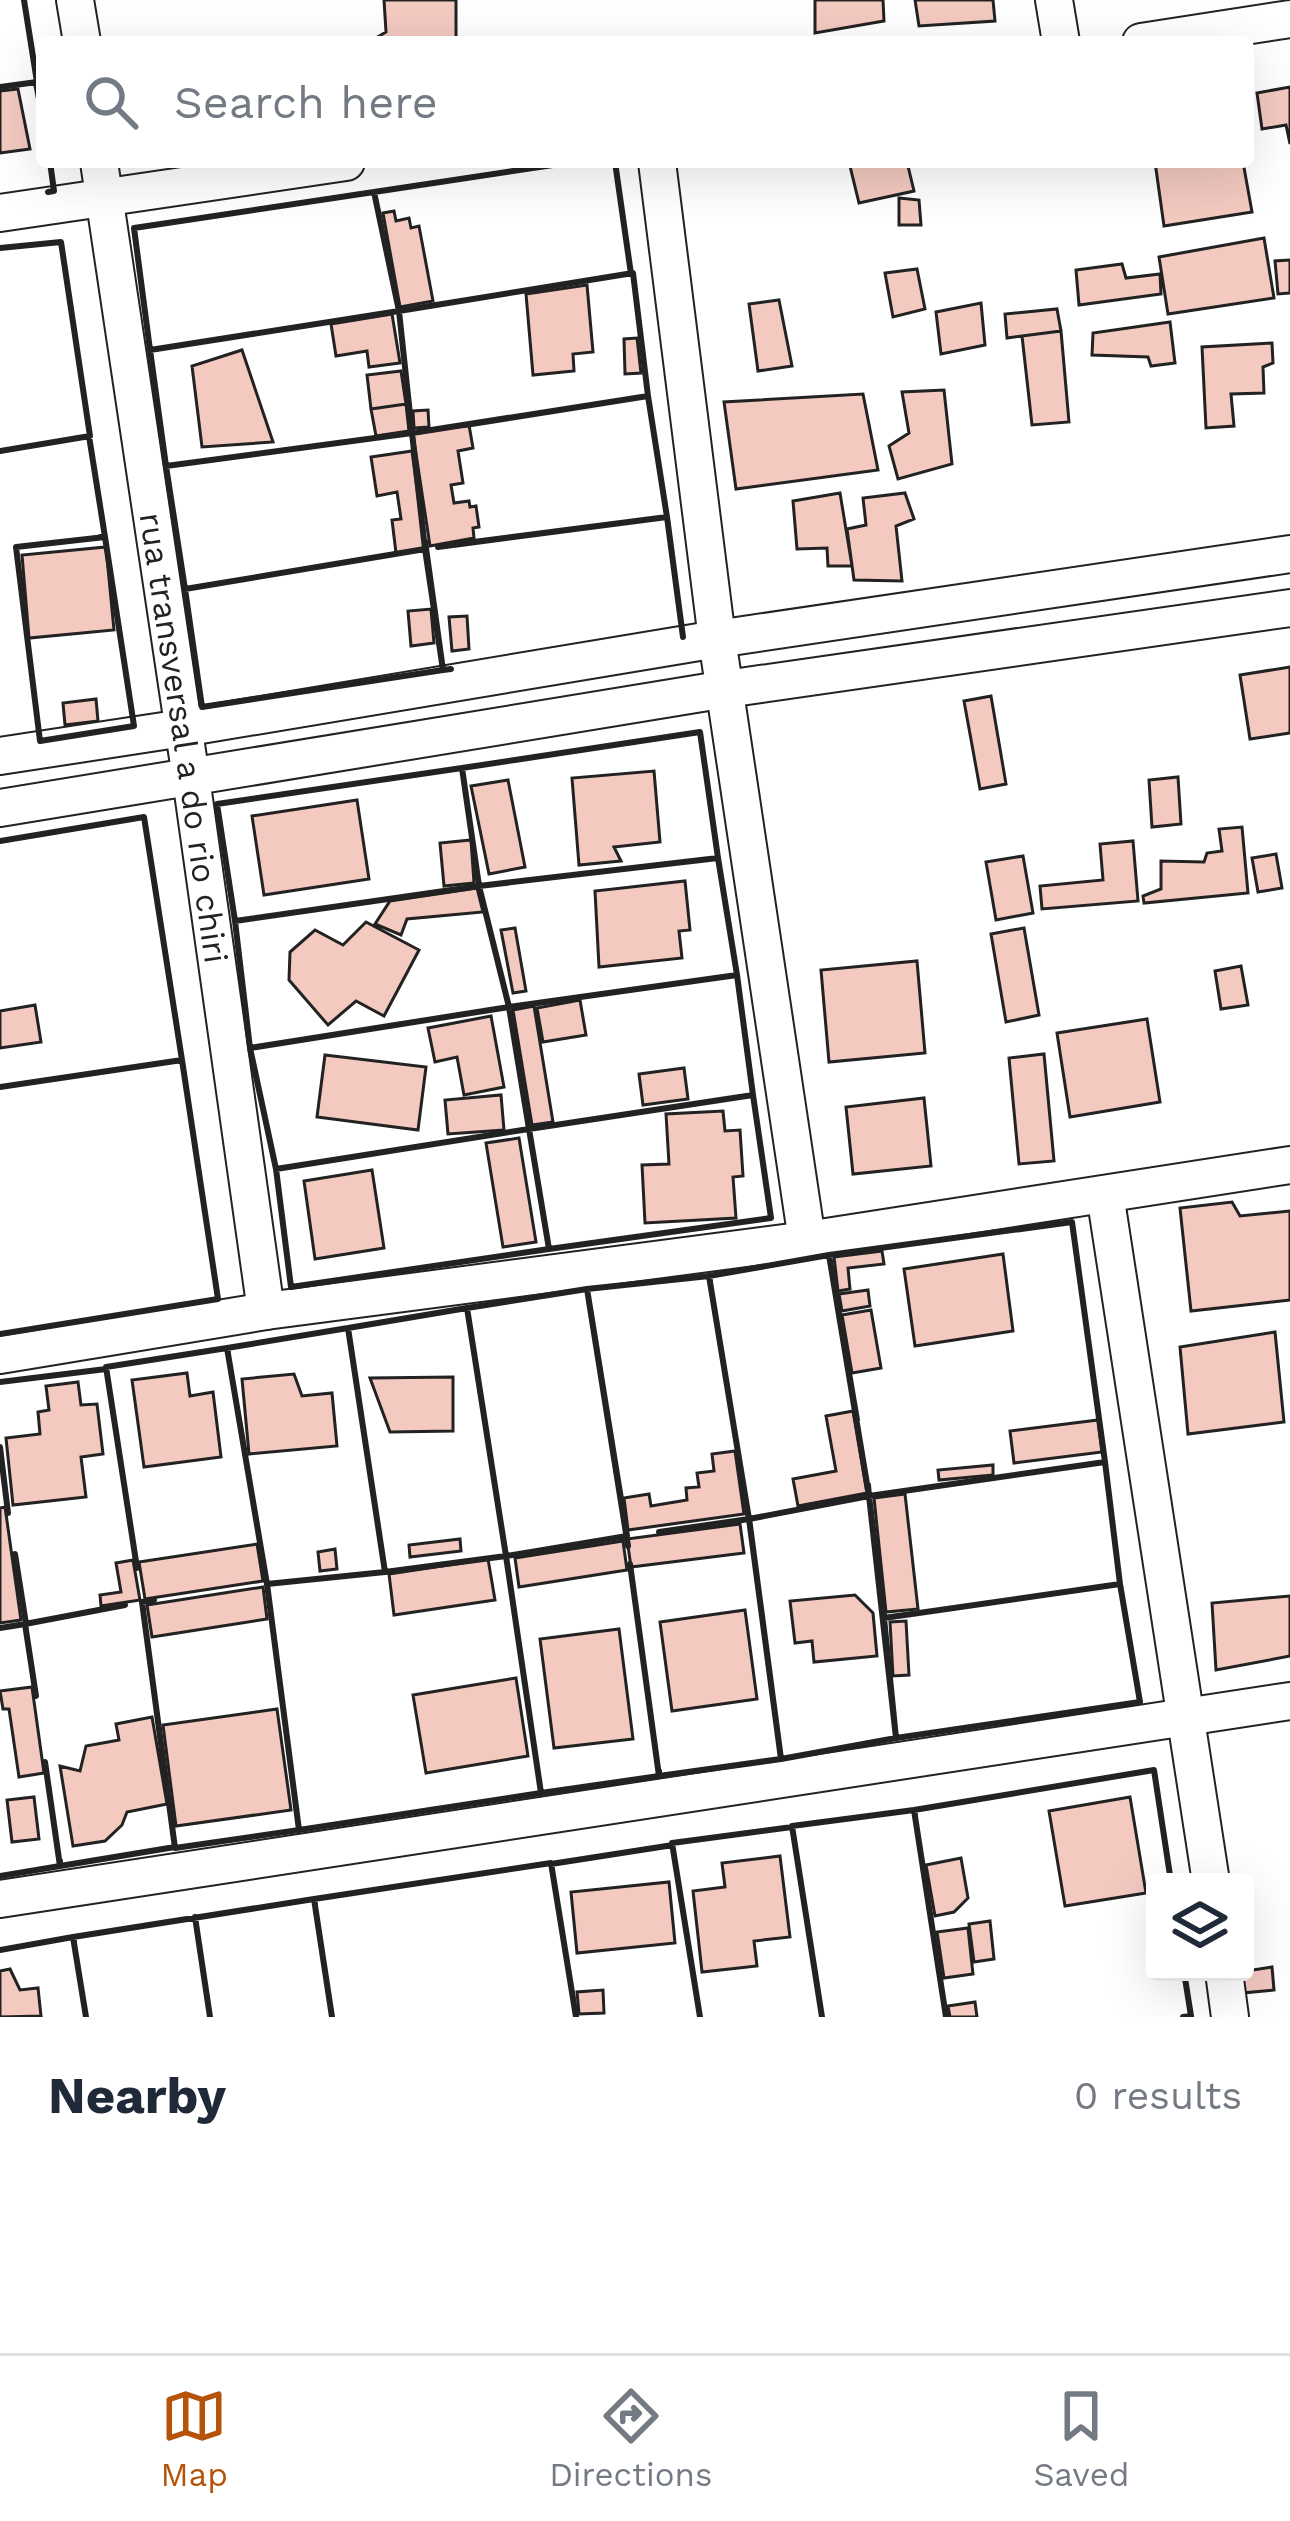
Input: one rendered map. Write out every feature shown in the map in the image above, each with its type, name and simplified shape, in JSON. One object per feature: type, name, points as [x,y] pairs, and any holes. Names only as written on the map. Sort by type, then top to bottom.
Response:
[{"type":"street","points":[[75,0],[81,36]]},
{"type":"street","points":[[1054,0],[1060,36]]},
{"type":"street","points":[[1180,36],[1290,19]]},
{"type":"street","points":[[0,213],[102,179],[260,168]]},
{"type":"street","points":[[658,168],[717,640],[807,1240]]},
{"type":"street","name":"rua transversal a do rio chiri","points":[[102,179],[266,1311]]},
{"type":"street","points":[[0,756],[717,640],[1290,554]]},
{"type":"street","points":[[0,808],[726,688],[1290,608]]},
{"type":"street","points":[[0,1355],[266,1311],[807,1240],[1290,1166]]},
{"type":"street","points":[[1106,1194],[1209,1873]]},
{"type":"street","points":[[0,1899],[1290,1701]]},
{"type":"street","points":[[1225,1981],[1230,2017]]},
{"type":"building","points":[[384,0],[456,0],[456,36],[379,36],[386,32]]},
{"type":"building","points":[[815,0],[883,0],[884,21],[815,33]]},
{"type":"building","points":[[915,0],[993,0],[995,21],[919,26]]},
{"type":"building","points":[[1290,87],[1290,144],[1286,125],[1262,129],[1257,93]]},
{"type":"building","points":[[18,89],[30,149],[0,153],[0,91]]},
{"type":"building","points":[[850,168],[908,168],[914,191],[859,203]]},
{"type":"building","points":[[1156,168],[1244,168],[1252,212],[1164,226]]},
{"type":"building","points":[[899,198],[919,200],[921,225],[899,225]]},
{"type":"building","points":[[394,211],[396,221],[409,218],[411,228],[419,226],[433,301],[400,307],[383,213]]},
{"type":"building","points":[[1264,238],[1274,298],[1168,314],[1159,257]]},
{"type":"building","points":[[1290,260],[1290,293],[1278,294],[1275,261]]},
{"type":"building","points":[[1122,264],[1126,278],[1160,274],[1161,294],[1079,305],[1076,270]]},
{"type":"building","points":[[917,269],[925,309],[893,317],[885,273]]},
{"type":"building","points":[[587,285],[593,352],[573,354],[574,371],[533,375],[526,294]]},
{"type":"building","points":[[779,300],[792,366],[758,371],[749,304]]},
{"type":"building","points":[[981,303],[985,345],[941,354],[936,312]]},
{"type":"building","points":[[1057,309],[1061,331],[1007,338],[1005,314]]},
{"type":"building","points":[[392,314],[400,363],[369,367],[367,351],[336,356],[331,324]]},
{"type":"building","points":[[1170,322],[1175,363],[1151,366],[1148,357],[1092,355],[1093,333]]},
{"type":"building","points":[[1061,331],[1069,422],[1032,425],[1022,336]]},
{"type":"building","points":[[637,338],[641,373],[625,374],[624,339]]},
{"type":"building","points":[[1272,343],[1273,363],[1263,367],[1264,393],[1231,394],[1234,426],[1206,428],[1202,347]]},
{"type":"building","points":[[242,350],[273,442],[202,447],[192,366]]},
{"type":"building","points":[[401,371],[406,404],[371,409],[367,375]]},
{"type":"building","points":[[944,390],[952,464],[898,479],[889,446],[909,433],[902,392]]},
{"type":"building","points":[[863,394],[878,470],[736,489],[724,402]]},
{"type":"building","points":[[406,404],[409,431],[376,436],[371,409]]},
{"type":"building","points":[[428,410],[429,427],[414,428],[413,411]]},
{"type":"building","points":[[469,425],[473,448],[458,451],[463,483],[451,485],[454,503],[469,501],[470,507],[476,506],[479,527],[473,528],[474,538],[430,546],[413,434]]},
{"type":"building","points":[[412,451],[425,548],[396,553],[392,520],[401,519],[397,492],[377,496],[371,457]]},
{"type":"building","points":[[840,493],[852,566],[828,566],[827,548],[797,549],[793,501]]},
{"type":"building","points":[[905,493],[914,519],[896,526],[902,581],[854,580],[847,529],[866,525],[863,498]]},
{"type":"building","points":[[106,547],[114,630],[29,638],[22,555]]},
{"type":"building","points":[[431,609],[434,643],[411,646],[408,611]]},
{"type":"building","points":[[467,616],[469,649],[452,651],[449,617]]},
{"type":"building","points":[[1290,667],[1290,733],[1250,739],[1240,675]]},
{"type":"building","points":[[991,696],[1006,784],[980,789],[964,701]]},
{"type":"building","points":[[96,699],[98,721],[65,725],[63,703]]},
{"type":"building","points":[[654,771],[660,842],[614,847],[621,861],[579,865],[572,778]]},
{"type":"building","points":[[1178,777],[1181,824],[1152,827],[1149,780]]},
{"type":"building","points":[[508,780],[525,867],[489,874],[471,786]]},
{"type":"building","points":[[357,800],[369,879],[264,895],[252,816]]},
{"type":"building","points":[[1242,827],[1248,893],[1144,903],[1143,896],[1161,889],[1161,861],[1204,862],[1207,853],[1222,851],[1219,829]]},
{"type":"building","points":[[471,840],[474,883],[444,886],[440,843]]},
{"type":"building","points":[[1133,841],[1138,901],[1042,909],[1040,886],[1103,880],[1100,844]]},
{"type":"building","points":[[1276,854],[1282,888],[1258,892],[1252,858]]},
{"type":"building","points":[[1023,856],[1033,913],[996,920],[986,862]]},
{"type":"building","points":[[685,881],[690,930],[679,931],[682,958],[599,967],[595,891]]},
{"type":"building","points":[[477,888],[483,912],[407,919],[401,935],[375,924],[390,901]]},
{"type":"building","points":[[366,922],[419,950],[384,1016],[356,1001],[328,1025],[289,980],[290,952],[315,930],[343,945]]},
{"type":"building","points":[[515,928],[526,991],[513,993],[501,930]]},
{"type":"building","points":[[1024,928],[1039,1015],[1006,1022],[991,934]]},
{"type":"building","points":[[917,961],[925,1053],[829,1062],[821,970]]},
{"type":"building","points":[[1241,966],[1248,1005],[1221,1009],[1215,971]]},
{"type":"building","points":[[580,1000],[586,1035],[543,1042],[537,1008]]},
{"type":"building","points":[[35,1005],[41,1042],[0,1048],[0,1011]]},
{"type":"building","points":[[534,1006],[553,1122],[532,1125],[513,1010]]},
{"type":"building","points":[[491,1016],[504,1087],[464,1095],[457,1057],[435,1062],[428,1028]]},
{"type":"building","points":[[1147,1019],[1160,1102],[1070,1117],[1057,1033]]},
{"type":"building","points":[[1044,1054],[1054,1161],[1019,1164],[1009,1058]]},
{"type":"building","points":[[325,1055],[426,1067],[418,1130],[317,1117]]},
{"type":"building","points":[[684,1068],[688,1099],[643,1105],[639,1074]]},
{"type":"building","points":[[501,1095],[504,1130],[448,1134],[445,1100]]},
{"type":"building","points":[[924,1098],[931,1166],[853,1174],[846,1107]]},
{"type":"building","points":[[723,1111],[725,1131],[740,1130],[743,1176],[733,1177],[736,1218],[645,1223],[642,1165],[669,1164],[666,1114]]},
{"type":"building","points":[[519,1138],[536,1242],[503,1247],[486,1143]]},
{"type":"building","points":[[372,1170],[384,1248],[315,1259],[304,1181]]},
{"type":"building","points":[[1232,1202],[1240,1216],[1290,1211],[1290,1300],[1191,1311],[1180,1208]]},
{"type":"building","points":[[882,1251],[884,1264],[848,1268],[850,1289],[838,1291],[834,1257]]},
{"type":"building","points":[[1003,1254],[1013,1331],[915,1346],[904,1269]]},
{"type":"building","points":[[868,1290],[870,1306],[842,1311],[839,1294]]},
{"type":"building","points":[[871,1310],[881,1368],[852,1373],[842,1315]]},
{"type":"building","points":[[1275,1332],[1284,1422],[1188,1434],[1180,1347]]},
{"type":"building","points":[[187,1373],[190,1396],[213,1392],[221,1457],[144,1467],[132,1380]]},
{"type":"building","points":[[294,1374],[302,1396],[332,1393],[337,1446],[249,1454],[242,1379]]},
{"type":"building","points":[[453,1377],[453,1431],[390,1432],[370,1378]]},
{"type":"building","points":[[78,1382],[81,1405],[97,1404],[103,1454],[81,1457],[86,1497],[13,1505],[6,1438],[40,1434],[38,1412],[49,1410],[46,1386]]},
{"type":"building","points":[[853,1411],[867,1493],[798,1506],[793,1479],[836,1471],[826,1416]]},
{"type":"building","points":[[1098,1420],[1102,1452],[1014,1463],[1010,1431]]},
{"type":"building","points":[[735,1451],[744,1514],[628,1530],[624,1498],[649,1494],[651,1506],[687,1500],[686,1488],[699,1487],[697,1473],[714,1471],[712,1454]]},
{"type":"building","points":[[993,1465],[993,1475],[939,1480],[938,1470]]},
{"type":"building","points":[[905,1494],[918,1609],[886,1612],[874,1498]]},
{"type":"building","points":[[5,1507],[21,1620],[0,1623],[0,1508]]},
{"type":"building","points":[[740,1524],[744,1553],[631,1567],[627,1539]]},
{"type":"building","points":[[460,1539],[461,1551],[410,1557],[409,1545]]},
{"type":"building","points":[[623,1541],[627,1570],[519,1587],[515,1558]]},
{"type":"building","points":[[257,1544],[263,1581],[145,1599],[139,1562]]},
{"type":"building","points":[[335,1549],[337,1569],[320,1571],[318,1552]]},
{"type":"building","points":[[488,1559],[495,1600],[394,1615],[389,1574]]},
{"type":"building","points":[[133,1560],[140,1600],[101,1606],[100,1595],[121,1592],[116,1563]]},
{"type":"building","points":[[263,1587],[267,1619],[152,1637],[147,1605]]},
{"type":"building","points":[[855,1595],[873,1613],[877,1656],[814,1662],[812,1641],[795,1643],[790,1601]]},
{"type":"building","points":[[1290,1596],[1290,1656],[1216,1670],[1212,1603]]},
{"type":"building","points":[[745,1610],[757,1699],[672,1711],[660,1622]]},
{"type":"building","points":[[906,1621],[909,1675],[893,1676],[890,1622]]},
{"type":"building","points":[[619,1629],[633,1739],[554,1748],[540,1639]]},
{"type":"building","points":[[516,1678],[528,1756],[426,1773],[413,1695]]},
{"type":"building","points":[[32,1687],[44,1773],[19,1777],[9,1709],[3,1709],[0,1691]]},
{"type":"building","points":[[277,1709],[291,1810],[176,1826],[163,1725]]},
{"type":"building","points":[[152,1717],[167,1804],[127,1812],[122,1825],[105,1841],[73,1846],[60,1766],[80,1771],[86,1746],[119,1740],[116,1724]]},
{"type":"building","points":[[34,1797],[39,1839],[12,1842],[7,1800]]},
{"type":"building","points":[[1130,1797],[1146,1893],[1065,1906],[1049,1811]]},
{"type":"building","points":[[780,1856],[790,1937],[754,1941],[757,1966],[702,1972],[693,1891],[725,1887],[722,1863]]},
{"type":"building","points":[[961,1858],[968,1898],[954,1912],[935,1916],[926,1865]]},
{"type":"building","points":[[669,1882],[675,1943],[577,1953],[571,1892]]},
{"type":"building","points":[[990,1921],[994,1959],[974,1962],[969,1924]]},
{"type":"building","points":[[968,1928],[973,1974],[944,1978],[937,1932]]},
{"type":"building","points":[[1272,1967],[1274,1990],[1242,1993],[1241,1981],[1254,1981],[1254,1970]]},
{"type":"building","points":[[10,1969],[20,1990],[38,1988],[41,2016],[0,2017],[0,1971]]},
{"type":"building","points":[[603,1990],[604,2013],[579,2014],[577,1992]]},
{"type":"building","points":[[975,2002],[977,2017],[950,2017],[948,2006]]},
{"type":"wall","points":[[24,0],[36,76]]},
{"type":"wall","points":[[0,87],[36,82]]},
{"type":"wall","points":[[48,192],[54,191],[51,168]]},
{"type":"wall","points":[[374,194],[533,168]]},
{"type":"wall","points":[[616,168],[631,274]]},
{"type":"wall","points":[[374,192],[399,311],[150,350],[134,228],[374,192]]},
{"type":"wall","points":[[0,248],[61,242],[90,436],[0,451]]},
{"type":"wall","points":[[633,273],[648,396],[412,433],[399,311],[633,273]]},
{"type":"wall","points":[[399,311],[412,433],[166,466],[150,350],[399,311]]},
{"type":"wall","points":[[438,547],[667,517],[648,396],[465,425]]},
{"type":"wall","points":[[412,433],[425,549],[185,589],[166,466],[412,433]]},
{"type":"wall","points":[[89,436],[105,537],[100,537]]},
{"type":"wall","points":[[443,546],[667,517],[683,637]]},
{"type":"wall","points":[[105,537],[134,726],[40,741],[16,547],[105,537]]},
{"type":"wall","points":[[425,541],[443,670],[451,669]]},
{"type":"wall","points":[[425,549],[443,670],[202,707],[185,589],[425,549]]},
{"type":"wall","points":[[700,732],[718,858],[479,886],[462,768],[700,732]]},
{"type":"wall","points":[[462,768],[479,886],[235,921],[217,804],[462,768]]},
{"type":"wall","points":[[0,841],[144,817],[179,1061]]},
{"type":"wall","points":[[718,858],[737,975],[509,1007],[479,886],[718,858]]},
{"type":"wall","points":[[479,886],[509,1007],[250,1048],[235,921],[479,886]]},
{"type":"wall","points":[[737,975],[753,1095],[529,1129],[509,1007],[737,975]]},
{"type":"wall","points":[[509,1007],[529,1129],[276,1169],[250,1048],[509,1007]]},
{"type":"wall","points":[[0,1087],[182,1060],[218,1299],[0,1334]]},
{"type":"wall","points":[[753,1095],[771,1218],[549,1249],[529,1129],[753,1095]]},
{"type":"wall","points":[[529,1129],[549,1249],[291,1287],[276,1169],[529,1129]]},
{"type":"wall","points":[[1072,1222],[1105,1462],[869,1496],[829,1255],[1072,1222]]},
{"type":"wall","points":[[710,1281],[709,1276],[829,1255],[857,1420]]},
{"type":"wall","points":[[628,1546],[587,1289],[709,1276],[749,1519],[659,1532]]},
{"type":"wall","points":[[587,1289],[627,1536],[506,1556],[467,1308],[587,1289]]},
{"type":"wall","points":[[467,1308],[506,1556],[385,1572],[348,1328],[467,1308]]},
{"type":"wall","points":[[154,1600],[142,1602],[175,1848],[299,1830],[267,1584],[227,1348],[348,1328],[385,1572],[267,1584]]},
{"type":"wall","points":[[137,1568],[106,1367],[227,1348],[228,1352]]},
{"type":"wall","points":[[0,1382],[106,1369]]},
{"type":"wall","points":[[0,1447],[8,1513]]},
{"type":"wall","points":[[1105,1462],[1120,1584],[884,1618],[869,1496],[1105,1462]]},
{"type":"wall","points":[[749,1519],[869,1496],[868,1485]]},
{"type":"wall","points":[[869,1496],[896,1738],[781,1759],[749,1519],[869,1496]]},
{"type":"wall","points":[[659,1771],[659,1776],[781,1759],[749,1518]]},
{"type":"wall","points":[[627,1536],[506,1556],[541,1793],[659,1776],[630,1564]]},
{"type":"wall","points":[[15,1554],[26,1624]]},
{"type":"wall","points":[[506,1556],[541,1793],[299,1830],[267,1584],[506,1556]]},
{"type":"wall","points":[[1120,1584],[1140,1702],[896,1738],[884,1618],[1120,1584]]},
{"type":"wall","points":[[36,1696],[25,1624],[125,1605]]},
{"type":"wall","points":[[0,1628],[25,1624],[26,1630]]},
{"type":"wall","points":[[45,1762],[60,1866],[175,1847]]},
{"type":"wall","points":[[946,2017],[914,1810],[1154,1770],[1170,1873]]},
{"type":"wall","points":[[822,2017],[792,1826],[914,1810],[915,1815]]},
{"type":"wall","points":[[700,2017],[672,1843],[792,1827]]},
{"type":"wall","points":[[551,1864],[673,1845]]},
{"type":"wall","points":[[0,1876],[60,1866],[60,1861]]},
{"type":"wall","points":[[332,2017],[314,1899],[551,1863],[576,2017]]},
{"type":"wall","points":[[86,2017],[73,1937],[314,1899],[315,1904]]},
{"type":"wall","points":[[195,1917],[210,2017]]},
{"type":"wall","points":[[0,1950],[73,1937],[74,1941]]},
{"type":"wall","points":[[1185,1981],[1191,2016],[1183,2017],[1191,2017]]}]
